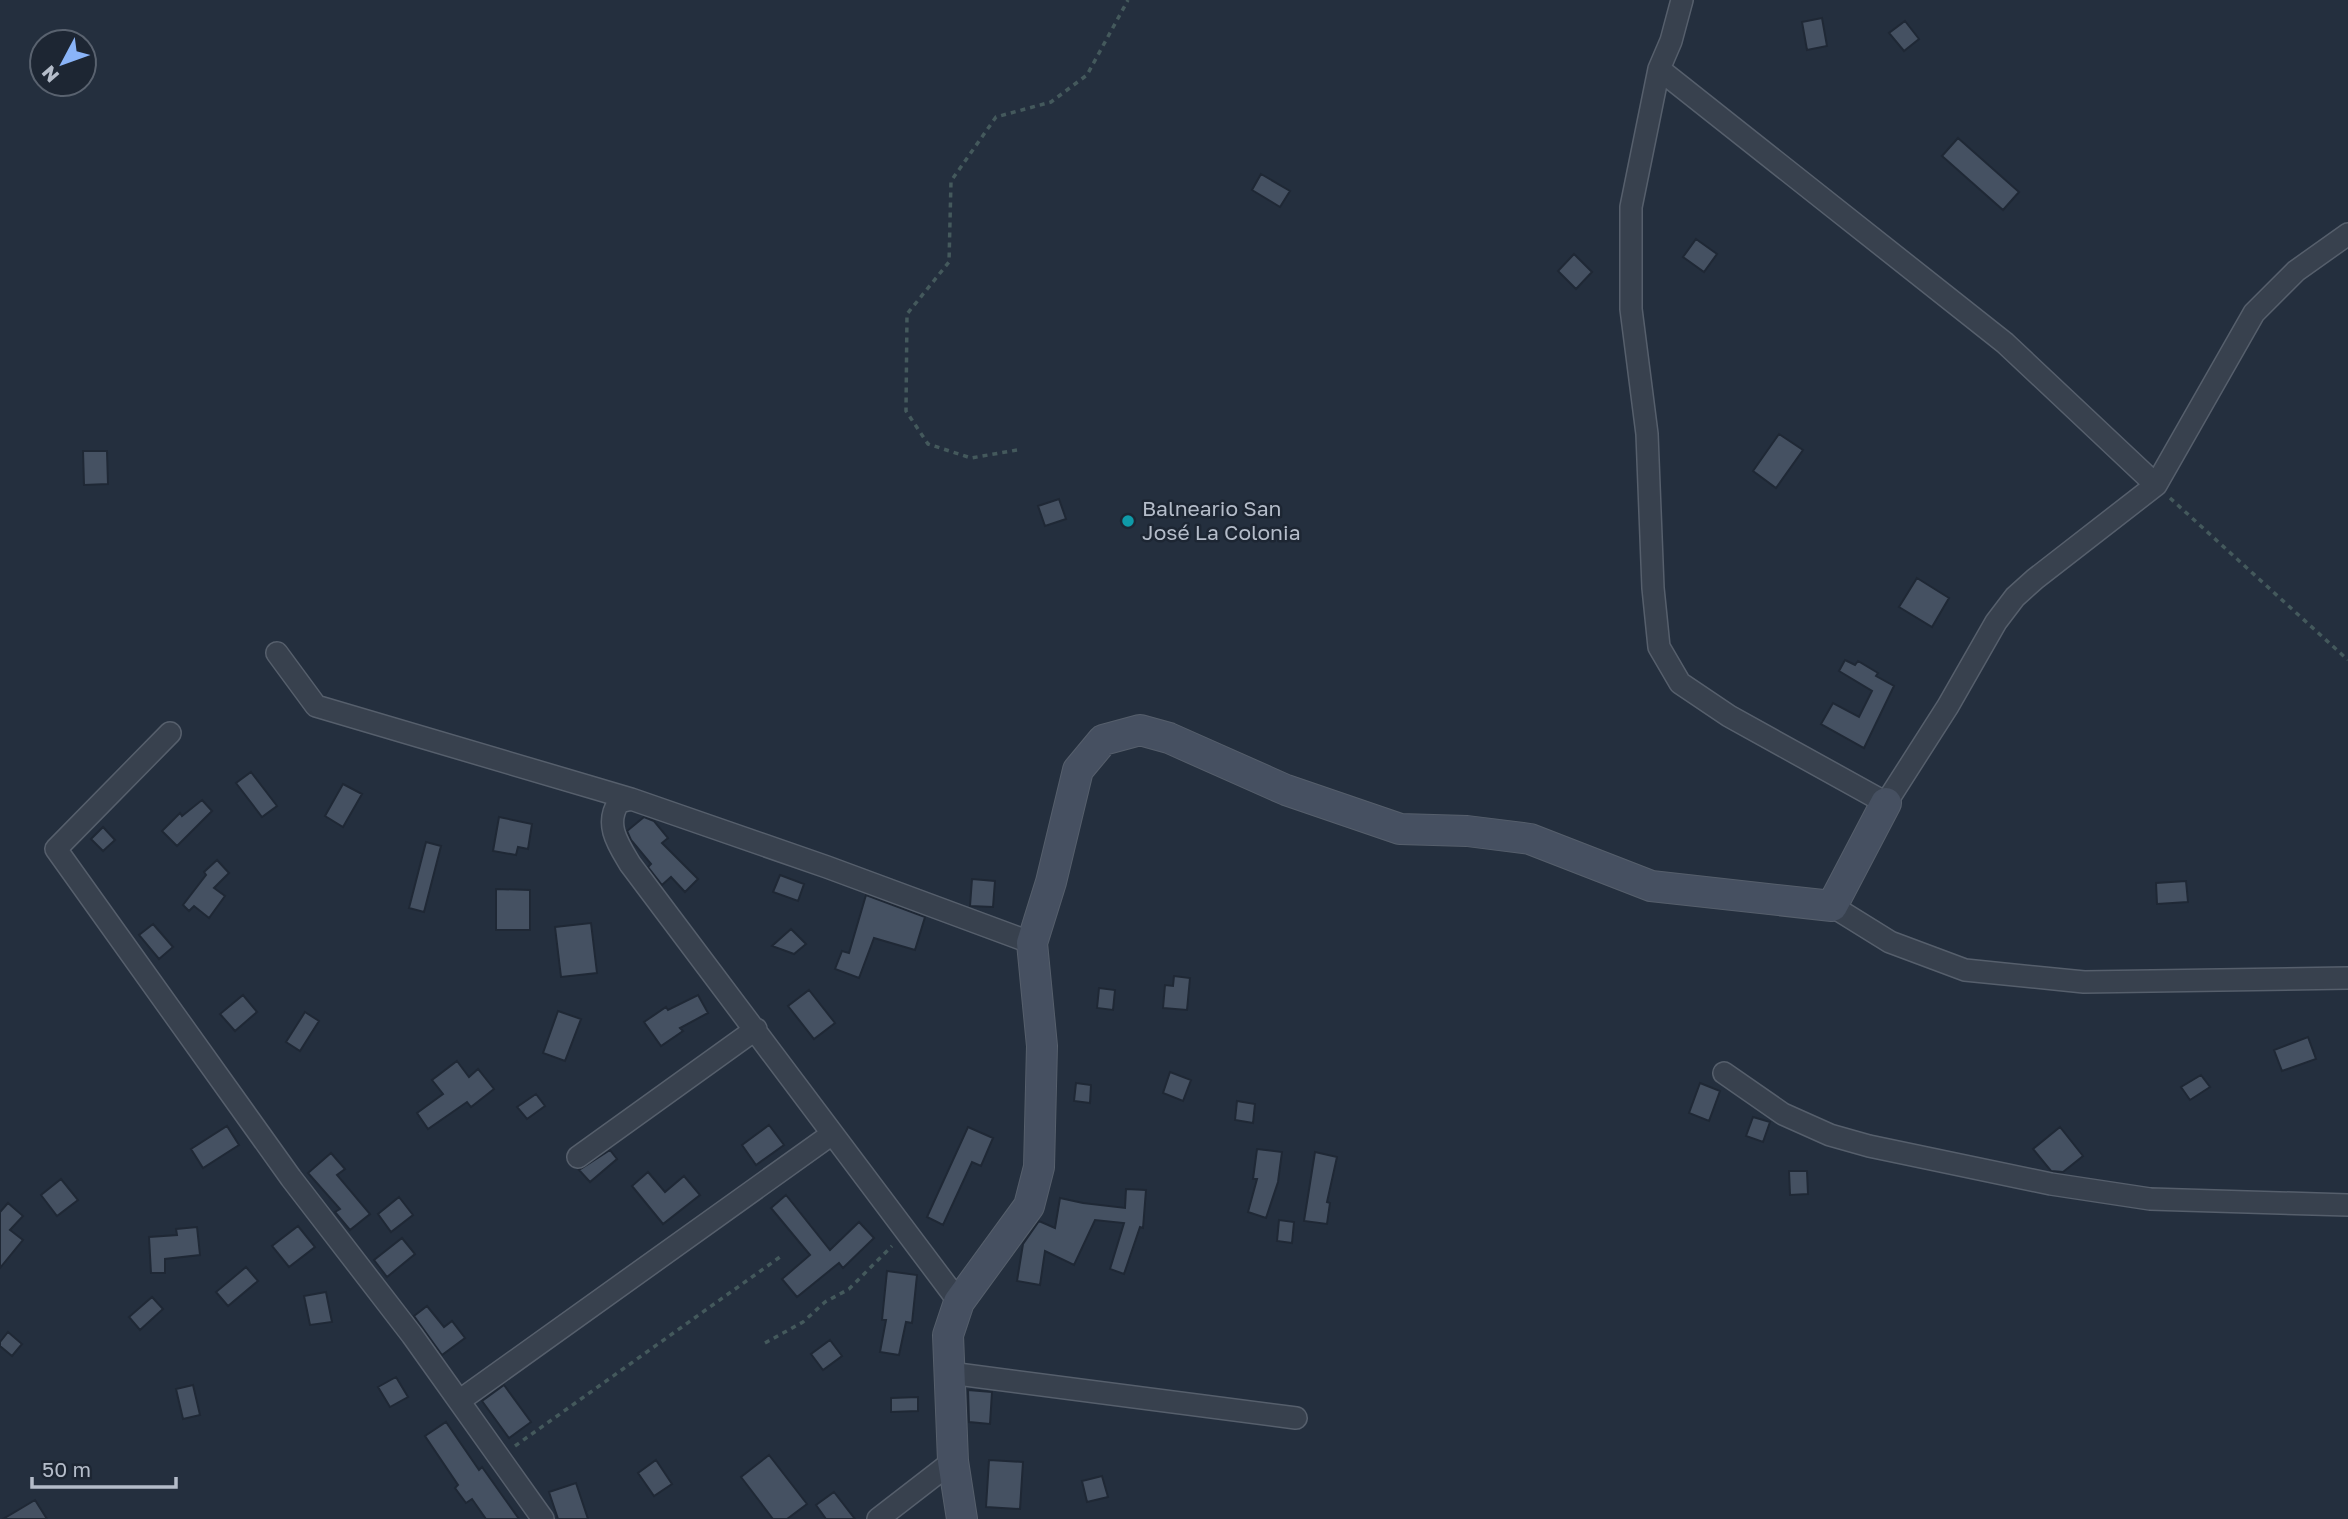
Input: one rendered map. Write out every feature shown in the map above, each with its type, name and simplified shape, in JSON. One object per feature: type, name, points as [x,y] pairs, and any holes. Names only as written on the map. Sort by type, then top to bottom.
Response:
[{"type":"street","points":[[1682,0],[1671,41],[1659,69],[1631,207],[1631,309],[1647,434],[1653,587],[1659,647],[1680,683],[1729,716],[1886,803]]},
{"type":"street","points":[[1659,69],[2005,343],[2156,485]]},
{"type":"street","points":[[1832,906],[1886,803],[1948,706],[1996,622],[2015,597],[2156,485],[2254,313],[2297,271],[2348,234]]},
{"type":"street","points":[[277,653],[316,706],[631,799],[827,867],[1032,943]]},
{"type":"street","points":[[962,1519],[953,1461],[948,1335],[959,1302],[1029,1206],[1039,1167],[1042,1046],[1032,943],[1051,882],[1078,770],[1102,740],[1140,730],[1169,738],[1286,790],[1400,830],[1467,831],[1530,839],[1651,886],[1832,906],[1890,942],[1965,970],[2084,982],[2348,978]]},
{"type":"street","points":[[170,733],[56,849],[291,1178],[412,1335],[543,1519]]},
{"type":"street","points":[[631,799],[619,802],[612,819],[614,836],[630,864],[959,1302]]},
{"type":"street","points":[[578,1157],[756,1029]]},
{"type":"street","points":[[1724,1073],[1783,1114],[1830,1135],[1869,1146],[2038,1181],[2150,1199],[2348,1205]]},
{"type":"street","points":[[459,1401],[832,1134]]},
{"type":"street","points":[[950,1373],[1296,1418]]},
{"type":"street","points":[[878,1519],[953,1461]]},
{"type":"path","points":[[1017,450],[971,458],[928,444],[906,411],[908,314],[949,262],[951,181],[988,127],[996,117],[1051,102],[1087,75],[1128,0]]},
{"type":"path","points":[[2156,485],[2348,660]]},
{"type":"path","points":[[765,1343],[803,1322],[825,1302],[849,1289],[907,1233]]},
{"type":"path","points":[[499,1457],[780,1257]]},
{"type":"building","points":[[1822,18],[1827,46],[1807,50],[1802,22]]},
{"type":"building","points":[[1905,21],[1919,39],[1904,51],[1889,33]]},
{"type":"building","points":[[1958,138],[2019,192],[2003,210],[1942,156]]},
{"type":"building","points":[[1261,174],[1290,191],[1280,207],[1252,190]]},
{"type":"building","points":[[1696,239],[1717,254],[1704,272],[1683,257]]},
{"type":"building","points":[[1574,254],[1592,272],[1576,289],[1558,271]]},
{"type":"building","points":[[1779,434],[1803,450],[1776,488],[1753,471]]},
{"type":"building","points":[[83,451],[107,451],[108,484],[84,485]]},
{"type":"building","points":[[1059,499],[1066,519],[1045,526],[1038,506]]},
{"type":"building","points":[[1917,578],[1949,598],[1932,627],[1899,607]]},
{"type":"building","points":[[1845,660],[1855,665],[1858,661],[1894,686],[1864,748],[1821,724],[1833,703],[1859,717],[1872,691],[1839,671]]},
{"type":"building","points":[[251,772],[277,806],[262,817],[236,783]]},
{"type":"building","points":[[343,784],[362,794],[343,827],[325,816]]},
{"type":"building","points":[[202,800],[212,811],[177,846],[162,831],[180,813],[182,816]]},
{"type":"building","points":[[499,817],[532,824],[528,849],[518,847],[516,855],[493,851]]},
{"type":"building","points":[[644,817],[654,821],[668,838],[662,843],[698,879],[685,892],[671,877],[662,885],[648,867],[651,864],[631,840],[627,831]]},
{"type":"building","points":[[103,827],[115,840],[103,851],[91,839]]},
{"type":"building","points":[[426,842],[441,846],[424,912],[409,908]]},
{"type":"building","points":[[217,860],[229,873],[214,888],[225,896],[209,918],[194,906],[189,911],[183,905],[206,875],[204,872]]},
{"type":"building","points":[[780,875],[804,884],[798,901],[773,892]]},
{"type":"building","points":[[972,879],[995,881],[993,907],[970,906]]},
{"type":"building","points":[[2186,881],[2188,902],[2157,904],[2156,883]]},
{"type":"building","points":[[496,889],[530,890],[530,930],[496,930]]},
{"type":"building","points":[[866,895],[925,917],[915,950],[874,938],[859,978],[835,969],[842,951],[849,953]]},
{"type":"building","points":[[591,923],[597,973],[561,977],[555,927]]},
{"type":"building","points":[[153,924],[173,947],[159,959],[139,935]]},
{"type":"building","points":[[791,929],[806,944],[794,954],[772,946]]},
{"type":"building","points":[[1174,976],[1190,978],[1187,1010],[1163,1008],[1165,985],[1173,986]]},
{"type":"building","points":[[1099,988],[1115,990],[1113,1010],[1097,1008]]},
{"type":"building","points":[[809,990],[835,1023],[814,1039],[788,1006]]},
{"type":"building","points":[[243,995],[257,1012],[235,1031],[220,1014]]},
{"type":"building","points":[[698,995],[708,1013],[680,1028],[683,1031],[661,1046],[644,1022],[666,1007],[668,1010]]},
{"type":"building","points":[[558,1011],[581,1019],[565,1061],[543,1053]]},
{"type":"building","points":[[305,1012],[319,1021],[300,1051],[286,1042]]},
{"type":"building","points":[[2308,1037],[2316,1059],[2282,1071],[2274,1050]]},
{"type":"building","points":[[457,1061],[469,1077],[478,1069],[494,1089],[471,1107],[467,1102],[428,1129],[417,1113],[443,1094],[432,1080]]},
{"type":"building","points":[[1170,1072],[1191,1080],[1183,1101],[1163,1093]]},
{"type":"building","points":[[2201,1075],[2210,1087],[2190,1100],[2181,1087]]},
{"type":"building","points":[[1076,1083],[1091,1085],[1090,1103],[1074,1101]]},
{"type":"building","points":[[1700,1083],[1720,1091],[1709,1121],[1689,1113]]},
{"type":"building","points":[[536,1094],[545,1106],[527,1119],[517,1107]]},
{"type":"building","points":[[1237,1101],[1255,1104],[1253,1123],[1235,1120]]},
{"type":"building","points":[[1753,1117],[1770,1122],[1763,1142],[1746,1136]]},
{"type":"building","points":[[769,1125],[784,1145],[756,1165],[742,1145]]},
{"type":"building","points":[[227,1126],[239,1145],[203,1168],[191,1149]]},
{"type":"building","points":[[968,1127],[993,1138],[981,1166],[972,1162],[943,1225],[927,1217]]},
{"type":"building","points":[[2060,1127],[2083,1156],[2063,1172],[2051,1171],[2033,1149]]},
{"type":"building","points":[[1257,1149],[1282,1152],[1278,1182],[1266,1218],[1248,1212],[1257,1179],[1253,1179]]},
{"type":"building","points":[[610,1150],[617,1159],[590,1182],[579,1170]]},
{"type":"building","points":[[1315,1152],[1337,1157],[1327,1202],[1330,1203],[1327,1224],[1304,1221]]},
{"type":"building","points":[[331,1153],[345,1169],[337,1175],[370,1214],[350,1230],[335,1212],[340,1209],[308,1173]]},
{"type":"building","points":[[1789,1171],[1807,1171],[1808,1194],[1790,1195]]},
{"type":"building","points":[[648,1172],[665,1192],[684,1176],[700,1195],[663,1224],[632,1186]]},
{"type":"building","points":[[61,1179],[78,1200],[57,1216],[41,1195]]},
{"type":"building","points":[[1126,1189],[1146,1190],[1143,1228],[1140,1227],[1124,1274],[1110,1269],[1124,1223],[1095,1220],[1074,1265],[1045,1251],[1040,1285],[1017,1281],[1023,1244],[1039,1221],[1055,1228],[1060,1198],[1125,1208]]},
{"type":"building","points":[[786,1195],[830,1250],[859,1222],[874,1238],[843,1268],[839,1263],[797,1297],[782,1279],[810,1255],[771,1208]]},
{"type":"building","points":[[399,1197],[413,1215],[391,1232],[378,1214]]},
{"type":"building","points":[[8,1203],[23,1216],[10,1230],[23,1240],[0,1268],[0,1212]]},
{"type":"building","points":[[1279,1220],[1294,1222],[1292,1243],[1277,1241]]},
{"type":"building","points":[[298,1226],[315,1247],[289,1267],[272,1246]]},
{"type":"building","points":[[197,1227],[200,1255],[165,1259],[165,1273],[151,1273],[149,1237],[177,1235],[176,1229]]},
{"type":"building","points":[[402,1238],[415,1254],[387,1277],[374,1260]]},
{"type":"building","points":[[246,1267],[258,1281],[228,1306],[216,1292]]},
{"type":"building","points":[[887,1271],[917,1275],[912,1323],[906,1322],[899,1355],[880,1352],[886,1320],[882,1320]]},
{"type":"building","points":[[326,1292],[332,1322],[310,1325],[304,1296]]},
{"type":"building","points":[[152,1297],[163,1309],[140,1330],[129,1317]]},
{"type":"building","points":[[427,1306],[444,1327],[452,1321],[465,1338],[442,1355],[414,1316]]},
{"type":"building","points":[[8,1332],[22,1344],[12,1356],[0,1346]]},
{"type":"building","points":[[830,1340],[842,1356],[823,1370],[811,1354]]},
{"type":"building","points":[[396,1377],[408,1397],[390,1407],[378,1387]]},
{"type":"building","points":[[193,1385],[200,1415],[183,1419],[176,1389]]},
{"type":"building","points":[[504,1385],[531,1422],[509,1438],[482,1401]]},
{"type":"building","points":[[968,1390],[992,1392],[990,1424],[969,1422]]},
{"type":"building","points":[[918,1397],[918,1411],[891,1412],[891,1398]]},
{"type":"building","points":[[446,1422],[479,1470],[482,1467],[519,1519],[486,1519],[472,1499],[466,1503],[455,1488],[458,1485],[425,1436]]},
{"type":"building","points":[[769,1455],[807,1504],[787,1519],[773,1519],[741,1477]]},
{"type":"building","points":[[656,1460],[672,1484],[654,1496],[638,1473]]},
{"type":"building","points":[[989,1460],[1023,1462],[1020,1509],[986,1507]]},
{"type":"building","points":[[1102,1476],[1108,1497],[1087,1502],[1082,1481]]},
{"type":"building","points":[[576,1483],[588,1519],[558,1519],[549,1492]]},
{"type":"building","points":[[834,1492],[855,1519],[826,1519],[816,1505]]},
{"type":"building","points":[[35,1500],[47,1519],[3,1519]]},
{"type":"place","name":"Balneario San José La Colonia","points":[[1128,521]]}]
